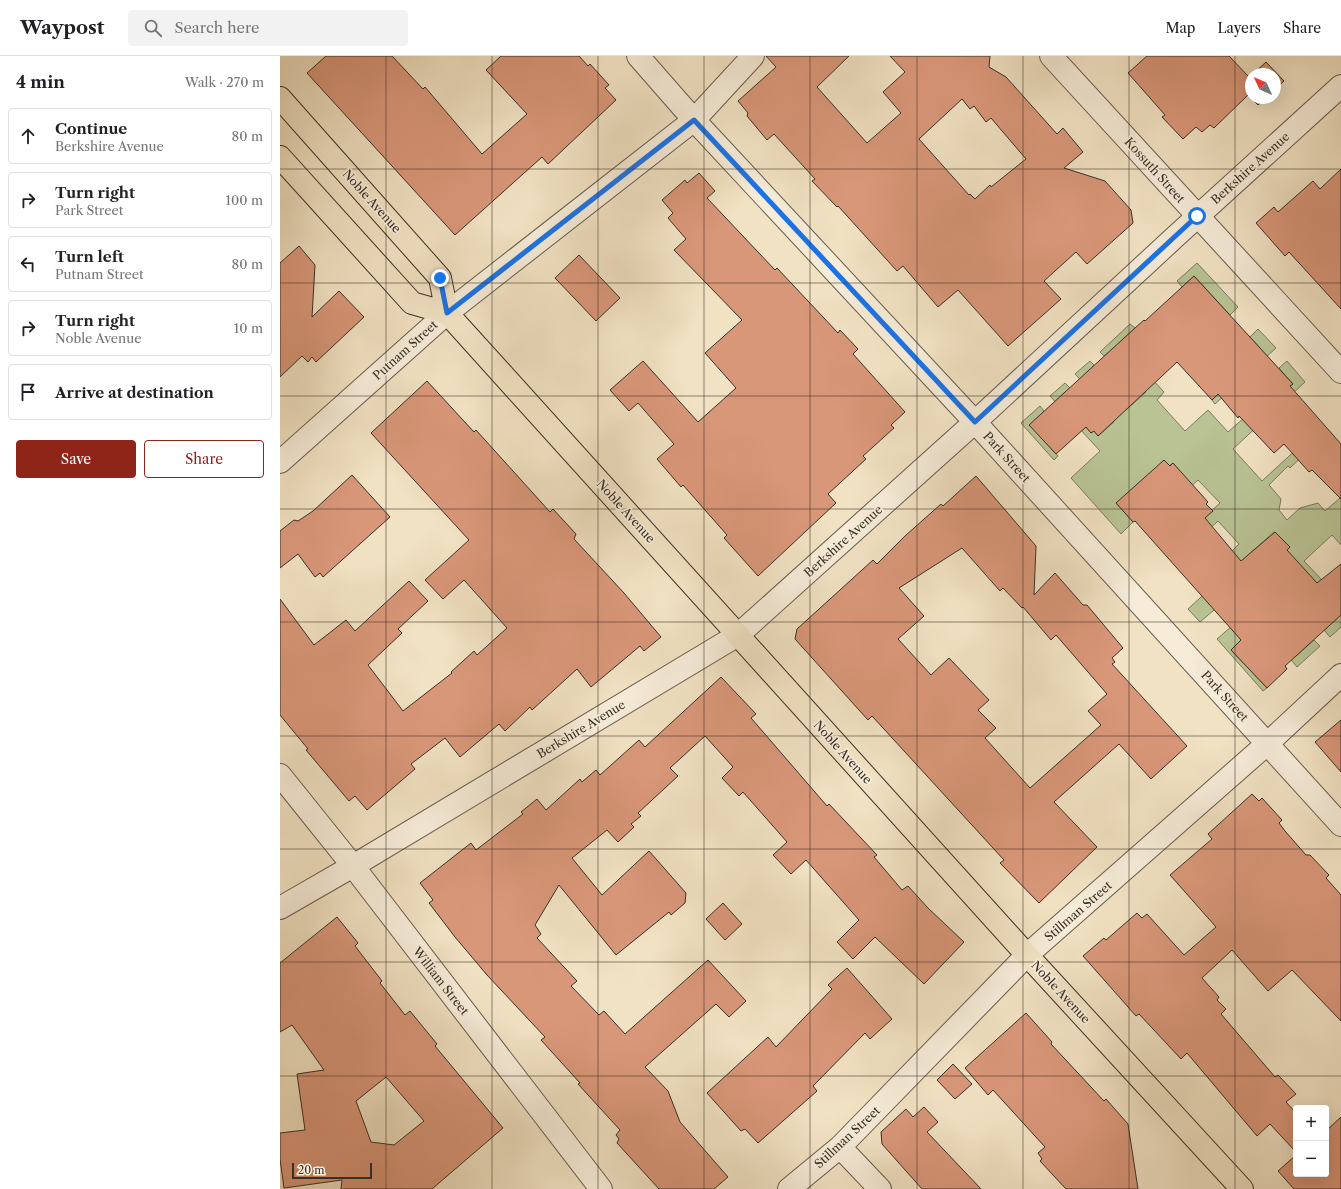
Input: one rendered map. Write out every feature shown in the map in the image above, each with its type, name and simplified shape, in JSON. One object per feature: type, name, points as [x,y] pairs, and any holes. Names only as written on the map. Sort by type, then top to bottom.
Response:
[{"type":"main road","name":"Noble Avenue","points":[[280,98],[440,278],[447,313],[1027,955],[1242,1189]]},
{"type":"main road","points":[[280,157],[412,303],[447,313]]},
{"type":"street","name":"Park Street","points":[[638,56],[694,120],[975,422],[1341,825]]},
{"type":"street","name":"Putnam Street","points":[[280,462],[447,313],[694,120],[754,56]]},
{"type":"street","name":"Kossuth Street","points":[[1051,56],[1341,372]]},
{"type":"street","name":"Berkshire Avenue","points":[[280,908],[353,866],[738,635],[975,422],[1197,216],[1341,86]]},
{"type":"street","name":"Stillman Street","points":[[789,1189],[840,1147],[1027,955],[1268,743],[1341,675]]},
{"type":"street","name":"William Street","points":[[280,775],[353,866],[601,1189]]},
{"type":"street","points":[[840,1147],[880,1189]]},
{"type":"green space","points":[[1197,263],[1238,307],[1230,315],[1194,276],[1182,287],[1177,281]]},
{"type":"green space","points":[[1130,324],[1135,328],[1119,343],[1164,392],[1157,400],[1185,431],[1208,410],[1228,432],[1245,417],[1250,422],[1293,384],[1279,368],[1287,361],[1305,382],[1233,449],[1262,481],[1312,435],[1317,442],[1290,468],[1288,466],[1269,485],[1281,499],[1279,510],[1287,520],[1300,508],[1318,503],[1325,511],[1340,498],[1341,499],[1341,545],[1332,535],[1304,561],[1341,600],[1341,609],[1312,578],[1214,610],[1200,622],[1188,609],[1226,574],[1228,555],[1239,544],[1218,521],[1193,544],[1185,535],[1220,503],[1198,480],[1170,505],[1176,473],[1179,470],[1173,463],[1116,503],[1133,522],[1121,534],[1071,478],[1100,451],[1050,396],[1065,383],[1072,390],[1062,400],[1091,433],[1094,431],[1098,436],[1114,422],[1109,416],[1112,413],[1075,374],[1090,361],[1094,365],[1088,372],[1125,411],[1146,392],[1109,352],[1104,356],[1100,352]],"holes":[[[1274,532],[1290,547],[1263,572],[1248,555]]]},
{"type":"green space","points":[[1258,329],[1276,348],[1215,404],[1212,400],[1247,368],[1244,364],[1261,349],[1250,337]]},
{"type":"green space","points":[[1040,406],[1044,411],[1030,425],[1058,456],[1054,460],[1021,423]]},
{"type":"green space","points":[[1248,612],[1295,657],[1314,640],[1320,646],[1297,667],[1282,649],[1231,650],[1267,688],[1263,691],[1217,639]]},
{"type":"green space","points":[[1341,615],[1341,627],[1330,637],[1324,630]]},
{"type":"building","points":[[326,56],[392,56],[423,89],[425,87],[482,154],[527,114],[486,70],[501,56],[579,56],[588,66],[590,64],[609,85],[605,88],[616,100],[548,164],[542,157],[455,235],[307,73]]},
{"type":"building","points":[[766,56],[849,56],[817,87],[867,143],[901,113],[883,92],[905,72],[890,56],[990,56],[989,67],[1006,77],[1057,134],[1063,128],[1083,152],[1064,168],[1105,181],[1131,210],[1133,223],[1087,264],[1076,252],[1044,281],[1061,299],[1008,346],[958,290],[938,307],[903,266],[897,271],[838,206],[837,207],[812,181],[815,179],[774,134],[767,140],[747,116],[748,113],[738,101],[776,67]],"holes":[[[962,99],[970,109],[974,106],[986,122],[991,118],[1026,159],[991,187],[990,185],[975,199],[970,194],[969,195],[919,139]]]},
{"type":"building","points":[[1147,56],[1229,56],[1245,73],[1245,98],[1214,128],[1210,125],[1202,132],[1196,127],[1183,139],[1162,117],[1165,115],[1128,73]]},
{"type":"building","points":[[1266,62],[1272,68],[1260,68]]},
{"type":"building","points":[[1341,169],[1341,309],[1289,252],[1285,256],[1256,223],[1274,207],[1278,212],[1313,181],[1320,189]]},
{"type":"building","points":[[699,173],[715,191],[707,198],[775,270],[777,268],[838,333],[840,330],[858,349],[853,354],[905,412],[891,425],[894,428],[863,456],[866,459],[828,494],[836,503],[758,576],[724,538],[727,535],[683,485],[681,487],[657,459],[674,444],[638,403],[629,411],[610,390],[643,361],[698,422],[736,388],[705,353],[742,320],[674,250],[686,239],[668,218],[673,213],[662,200],[685,180],[687,183]]},
{"type":"building","points":[[299,246],[315,265],[312,317],[339,291],[364,317],[316,362],[312,357],[308,362],[302,356],[280,377],[280,263]]},
{"type":"building","points":[[579,255],[620,298],[596,321],[555,278]]},
{"type":"building","points":[[1194,276],[1293,384],[1290,386],[1341,444],[1341,499],[1312,470],[1309,472],[1284,444],[1274,453],[1239,416],[1238,418],[1218,394],[1212,400],[1177,362],[1098,436],[1094,431],[1091,433],[1086,427],[1056,454],[1029,425]]},
{"type":"building","points":[[427,381],[474,432],[476,430],[550,512],[553,509],[576,534],[574,539],[624,593],[661,637],[644,651],[640,646],[591,687],[577,669],[532,710],[530,707],[505,731],[499,724],[460,757],[445,738],[411,764],[415,769],[367,810],[355,796],[349,801],[306,750],[308,749],[280,715],[280,599],[314,645],[346,620],[355,631],[409,581],[428,601],[398,629],[402,633],[368,665],[403,711],[452,673],[451,672],[474,651],[477,655],[507,628],[464,580],[443,599],[425,580],[469,540],[371,433]]},
{"type":"building","points":[[1164,460],[1170,466],[1173,463],[1208,502],[1206,504],[1213,511],[1205,518],[1241,561],[1275,532],[1290,547],[1287,550],[1317,583],[1341,564],[1341,615],[1285,666],[1287,669],[1267,688],[1231,650],[1241,640],[1135,521],[1133,522],[1116,503]]},
{"type":"building","points":[[352,475],[390,517],[323,577],[320,573],[315,577],[298,554],[280,568],[280,531],[294,520],[298,521],[313,511]]},
{"type":"building","points":[[976,476],[1036,546],[1034,595],[1055,573],[1083,605],[1087,605],[1123,648],[1112,658],[1115,662],[1112,664],[1187,746],[1151,779],[1119,744],[1054,802],[1097,847],[1039,903],[1000,863],[1004,860],[872,716],[868,720],[795,639],[797,629],[873,560],[877,564],[905,536],[941,504],[943,506]],"holes":[[[962,548],[1000,591],[1003,588],[1022,608],[1023,607],[1051,640],[1056,635],[1107,694],[1088,711],[1101,725],[1030,788],[985,738],[996,728],[978,710],[989,700],[949,658],[931,675],[898,639],[924,616],[899,588]]]},
{"type":"building","points":[[721,677],[756,714],[751,718],[827,806],[829,804],[877,855],[874,857],[902,890],[908,886],[928,908],[964,942],[924,984],[875,937],[853,959],[837,942],[859,920],[806,860],[791,874],[773,855],[787,842],[743,792],[739,796],[722,778],[733,767],[705,736],[670,768],[678,776],[638,813],[641,816],[631,824],[634,827],[618,842],[607,830],[572,858],[602,895],[649,851],[686,893],[685,903],[671,915],[669,912],[616,955],[559,885],[535,925],[541,934],[537,938],[577,981],[571,986],[599,1015],[604,1011],[625,1034],[708,960],[746,1001],[729,1017],[716,1004],[645,1067],[668,1091],[680,1122],[728,1177],[714,1189],[659,1189],[617,1143],[619,1139],[616,1135],[620,1130],[578,1084],[580,1083],[541,1040],[545,1037],[487,975],[455,937],[429,903],[433,900],[420,883],[471,843],[476,850],[523,814],[521,812],[537,799],[546,810],[580,779],[582,782],[596,770],[600,775],[639,740],[645,747]]},
{"type":"building","points":[[1341,720],[1341,772],[1315,742]]},
{"type":"building","points":[[1252,794],[1259,801],[1262,798],[1282,820],[1279,823],[1285,831],[1306,855],[1310,855],[1329,875],[1326,878],[1341,895],[1341,1021],[1292,970],[1268,991],[1232,950],[1202,978],[1219,997],[1217,1000],[1226,1009],[1221,1014],[1275,1077],[1278,1075],[1296,1094],[1286,1102],[1293,1110],[1293,1149],[1270,1124],[1257,1136],[1187,1053],[1181,1059],[1139,1014],[1136,1016],[1083,956],[1104,938],[1106,940],[1137,913],[1142,918],[1147,914],[1184,955],[1216,927],[1170,875],[1212,839],[1208,834]]},
{"type":"building","points":[[723,903],[742,924],[725,940],[706,919]]},
{"type":"building","points":[[337,917],[358,943],[355,946],[382,981],[380,983],[405,1015],[410,1011],[437,1044],[435,1046],[503,1128],[432,1189],[341,1189],[342,1180],[284,1188],[280,1159],[280,1133],[305,1130],[297,1074],[324,1070],[292,1025],[280,1032],[280,963]],"holes":[[[386,1077],[424,1121],[394,1145],[371,1142],[356,1101]]]},
{"type":"building","points":[[847,968],[892,1019],[870,1039],[865,1033],[813,1086],[817,1091],[758,1143],[745,1129],[741,1131],[707,1093],[768,1037],[776,1047],[832,989],[828,985]]},
{"type":"building","points":[[1026,1013],[1052,1042],[1051,1044],[1104,1101],[1106,1099],[1128,1124],[1138,1189],[1066,1189],[1040,1161],[1042,1159],[1038,1153],[1045,1147],[993,1090],[988,1095],[965,1068]]},
{"type":"building","points":[[953,1064],[972,1084],[955,1099],[937,1080]]},
{"type":"building","points":[[924,1107],[938,1122],[927,1132],[981,1189],[922,1189],[882,1144],[881,1132],[906,1109],[913,1117]]},
{"type":"building","points":[[1341,1117],[1341,1189],[1294,1189],[1278,1171],[1293,1158],[1293,1177],[1329,1177],[1329,1128]]},
{"type":"route","points":[[440,278],[447,313],[694,120],[975,422],[1197,216]]}]
